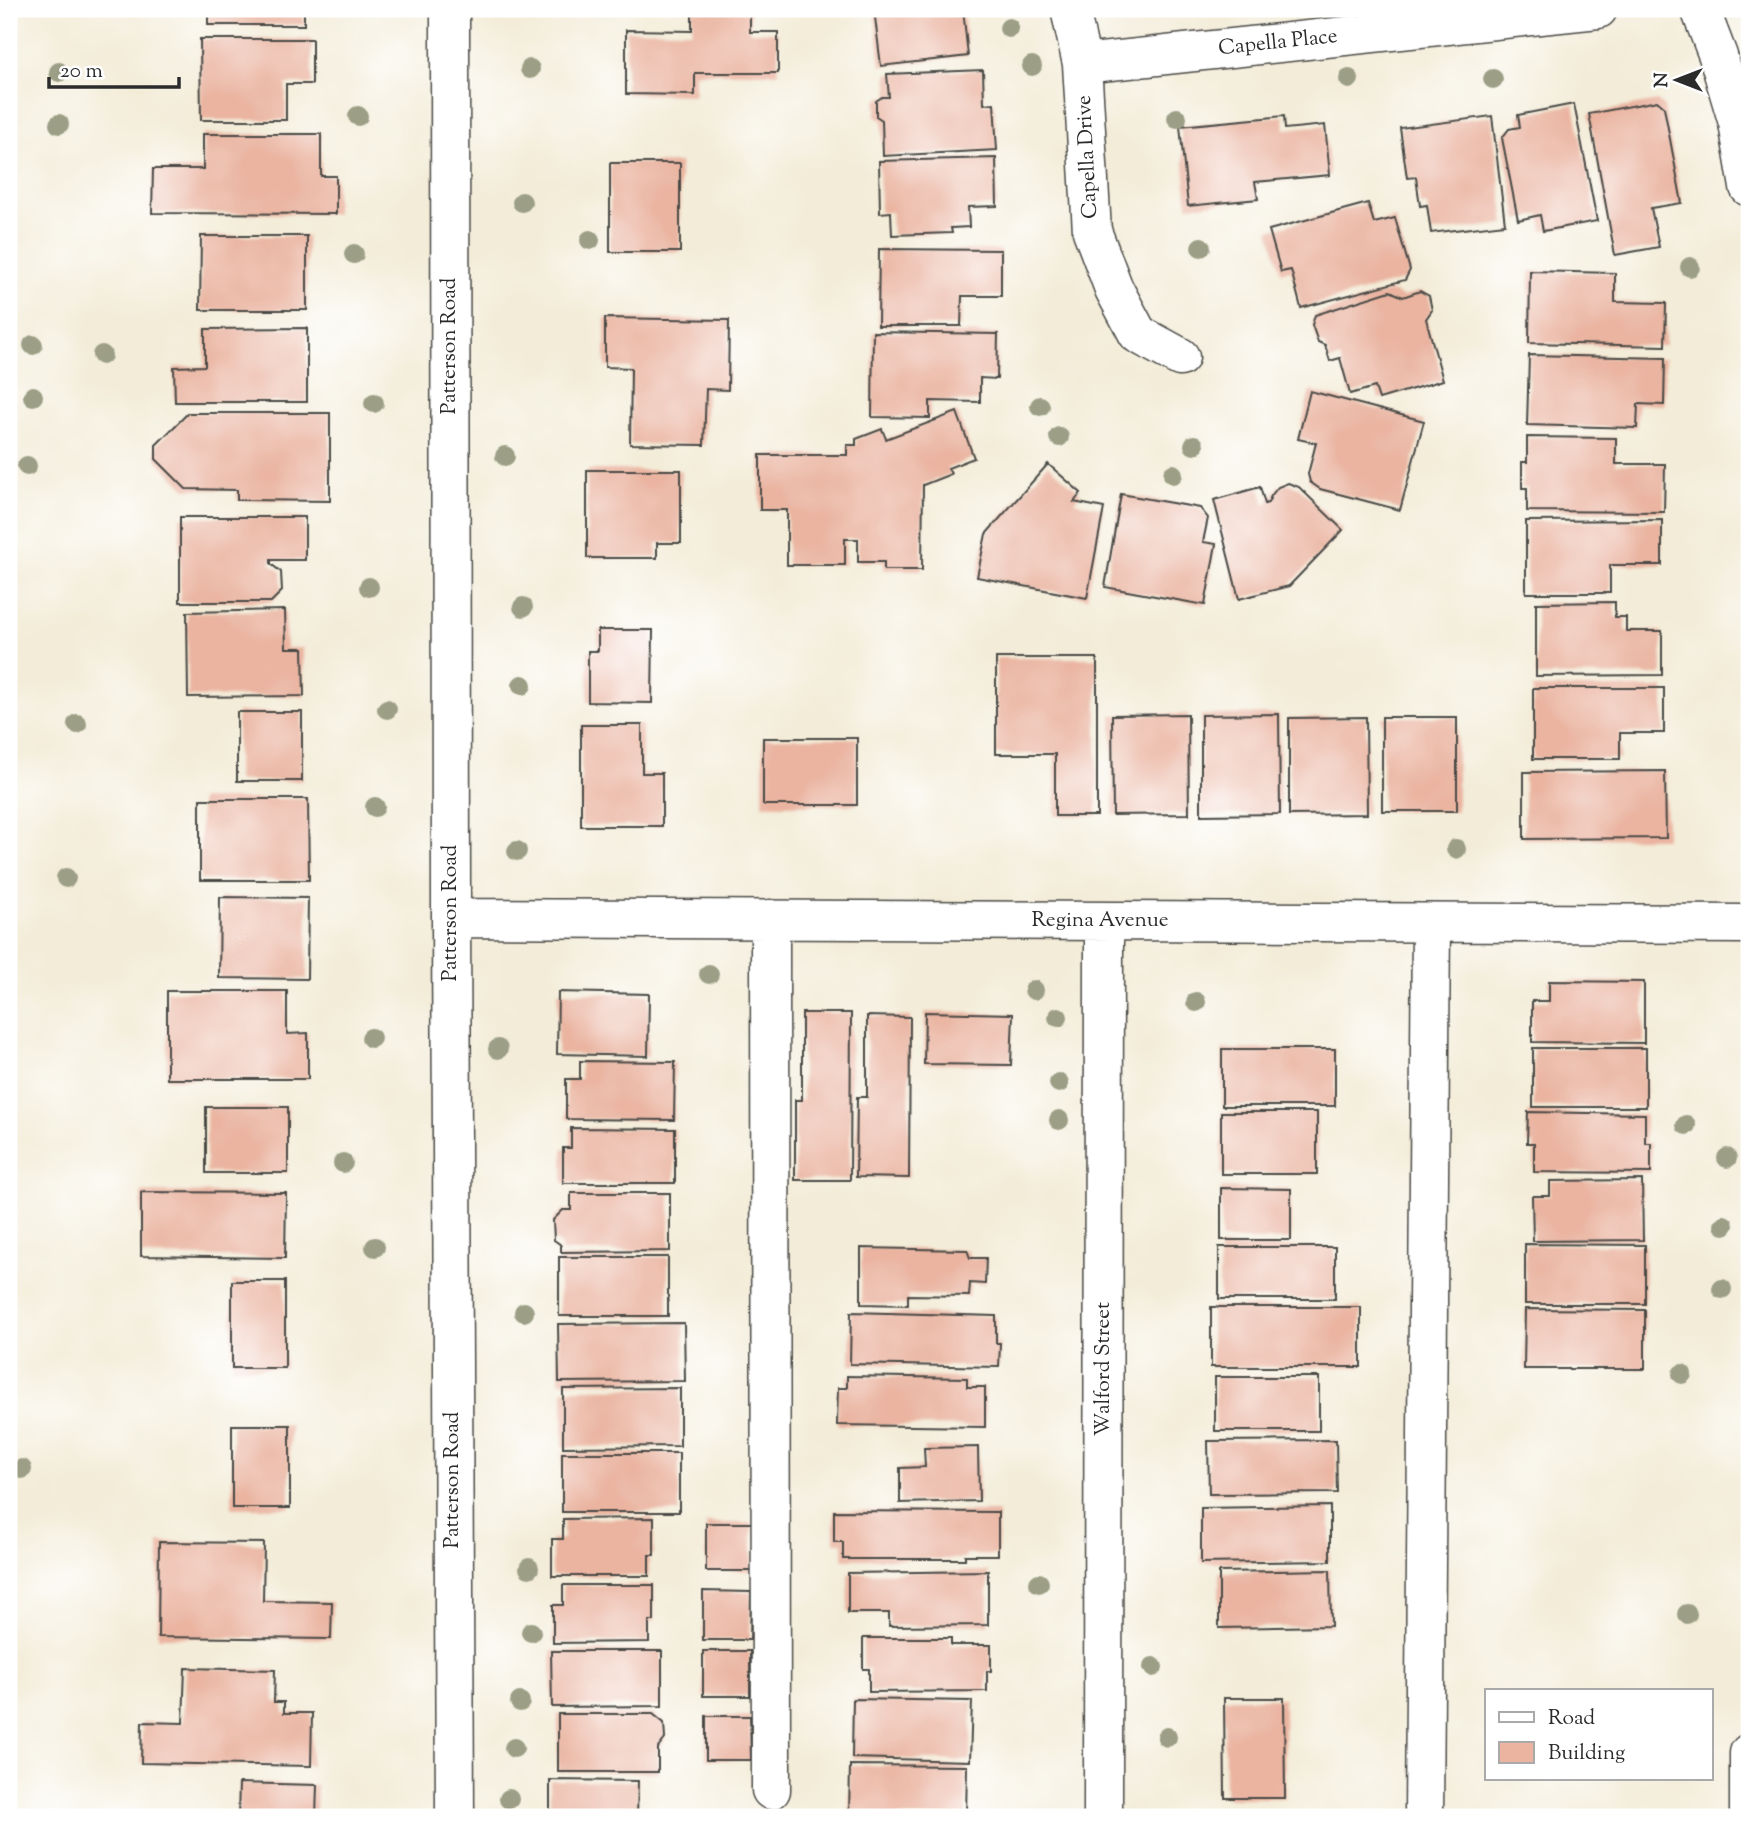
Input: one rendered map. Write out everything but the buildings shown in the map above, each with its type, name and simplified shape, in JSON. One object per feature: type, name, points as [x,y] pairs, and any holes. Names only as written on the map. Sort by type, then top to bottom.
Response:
[{"type":"street","name":"Patterson Road","points":[[450,9],[455,1817]]},
{"type":"street","name":"Capella Drive","points":[[1070,9],[1082,64],[1092,231],[1114,289],[1138,334],[1180,357]]},
{"type":"street","name":"Capella Place","points":[[1082,64],[1598,9]]},
{"type":"street","points":[[1700,9],[1718,56],[1738,123],[1749,187]]},
{"type":"street","name":"Regina Avenue","points":[[451,918],[1749,924]]},
{"type":"street","points":[[770,919],[771,1790]]},
{"type":"street","name":"Walford Street","points":[[1103,1817],[1104,921]]},
{"type":"street","points":[[1424,1817],[1432,923]]},
{"type":"street","points":[[1749,1754],[1749,1817]]}]
